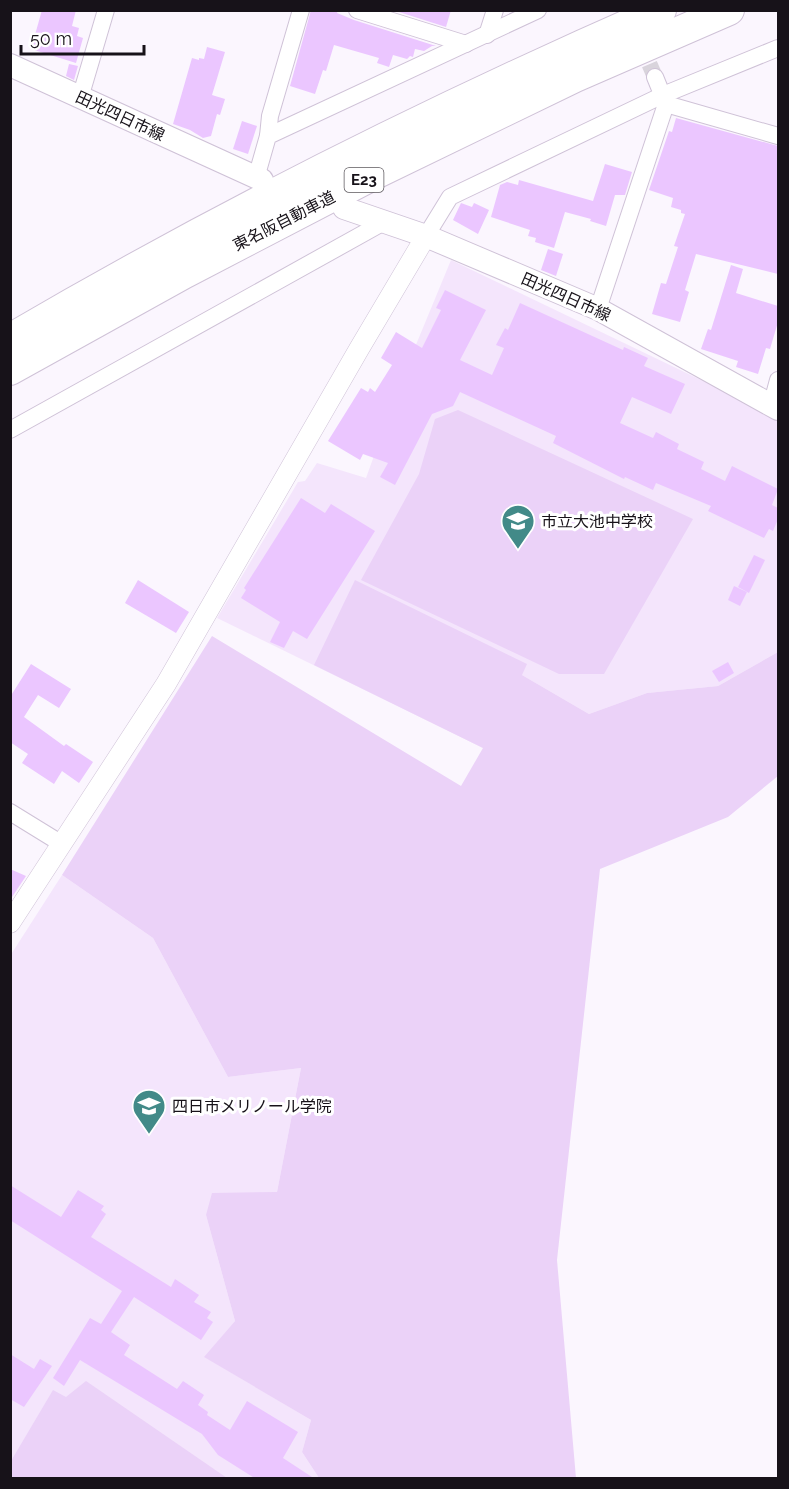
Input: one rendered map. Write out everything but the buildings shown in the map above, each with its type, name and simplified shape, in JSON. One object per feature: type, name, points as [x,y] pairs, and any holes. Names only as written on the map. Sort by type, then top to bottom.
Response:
[{"type":"highway","name":"東名阪自動車道","points":[[10,339],[367,146],[566,52],[662,10]]},
{"type":"highway","name":"東名阪自動車道","points":[[10,370],[185,273],[379,172],[575,77],[729,10]]},
{"type":"main road","name":"田光四日市線","points":[[10,65],[259,179]]},
{"type":"main road","name":"田光四日市線","points":[[344,208],[426,236],[598,309],[775,407]]},
{"type":"street","points":[[80,98],[106,10]]},
{"type":"street","points":[[259,179],[270,116],[301,10]]},
{"type":"street","points":[[357,10],[466,44]]},
{"type":"street","points":[[487,35],[495,10]]},
{"type":"street","points":[[268,136],[538,10]]},
{"type":"street","points":[[10,923],[166,684],[450,196],[778,48]]},
{"type":"street","points":[[598,309],[664,100],[655,77]]},
{"type":"street","points":[[664,100],[778,136]]},
{"type":"street","points":[[10,430],[384,222]]},
{"type":"street","points":[[775,407],[778,380]]},
{"type":"street","points":[[10,812],[62,844]]},
{"type":"shaded area","name":"市立大池中学校","points":[[451,260],[778,417],[778,652],[718,686],[647,693],[589,714],[522,675],[483,748],[217,618],[298,482],[305,481],[317,463],[366,478],[401,381]]},
{"type":"shaded area","points":[[458,410],[693,519],[604,674],[559,674],[361,580],[419,474],[435,419]]},
{"type":"shaded area","points":[[355,580],[527,664],[522,675],[589,714],[647,693],[718,686],[778,652],[778,776],[728,817],[600,869],[557,1260],[576,1478],[319,1478],[302,1452],[311,1420],[204,1357],[235,1321],[206,1215],[212,1193],[277,1192],[301,1068],[228,1077],[153,938],[62,875],[212,636],[461,786],[483,748],[314,665]]},
{"type":"shaded area","name":"四日市メリノール学院","points":[[62,875],[153,938],[228,1077],[301,1068],[277,1192],[206,1215],[235,1321],[205,1357],[311,1420],[302,1452],[319,1478],[11,1478],[10,956]]},
{"type":"shaded area","points":[[86,1381],[227,1478],[11,1478],[11,1461],[53,1390],[66,1397]]},
{"type":"tunnel","points":[[640,42],[655,77]]},
{"type":"place","name":"市立大池中学校","points":[[518,550]]},
{"type":"place","name":"四日市メリノール学院","points":[[149,1135]]}]
